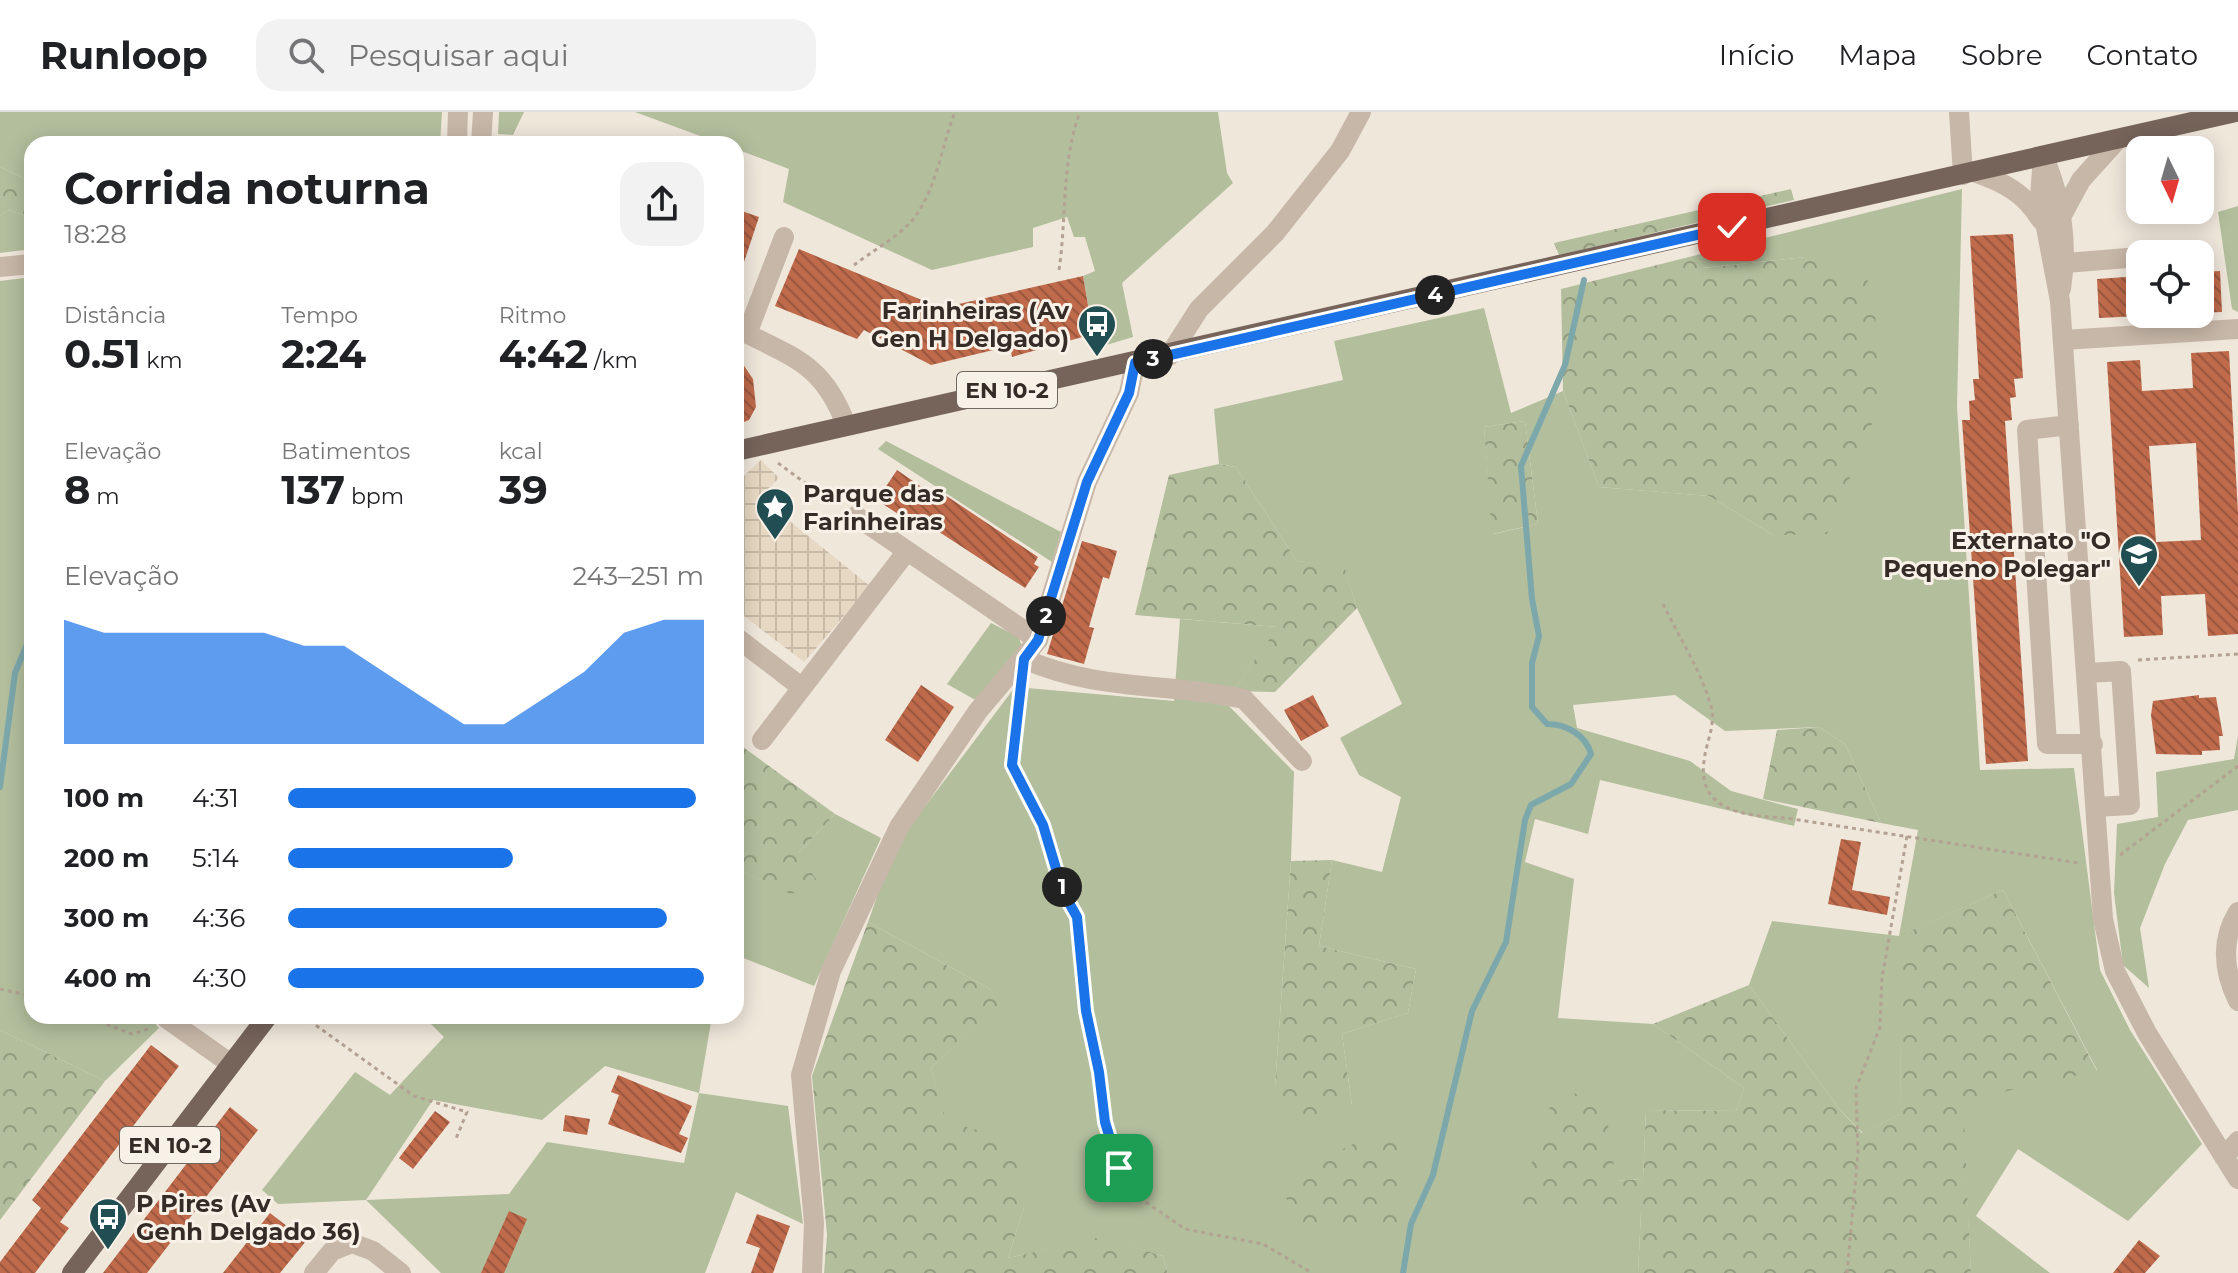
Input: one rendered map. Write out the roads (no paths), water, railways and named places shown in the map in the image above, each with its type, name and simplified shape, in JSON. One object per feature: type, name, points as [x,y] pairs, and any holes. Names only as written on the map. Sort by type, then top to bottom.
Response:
[{"type":"main road","name":"EN 10-2","points":[[745,451],[846,425],[1169,356],[2236,112]]},
{"type":"main road","name":"EN 10-2","points":[[72,1273],[262,1024]]},
{"type":"street","points":[[457,136],[458,112]]},
{"type":"street","points":[[482,136],[483,112]]},
{"type":"street","points":[[1169,356],[1199,309],[1275,233],[1340,151],[1361,112]]},
{"type":"street","points":[[1959,112],[1969,174],[2002,181],[2053,223]]},
{"type":"street","points":[[2118,139],[2097,158],[2053,223],[2069,425],[2077,590],[2088,673],[2103,919],[2115,971],[2147,1033],[2238,1179]]},
{"type":"street","points":[[2043,157],[2040,196],[2066,263],[2060,301]]},
{"type":"street","points":[[744,324],[784,237]]},
{"type":"street","points":[[2066,263],[2126,258]]},
{"type":"street","points":[[0,267],[24,265]]},
{"type":"street","points":[[2063,340],[2238,329]]},
{"type":"street","points":[[744,333],[820,374],[835,395],[846,425]]},
{"type":"street","points":[[812,1273],[814,1223],[801,1075],[831,971],[899,827],[978,711],[1038,640],[1087,482],[1129,393],[1135,363]]},
{"type":"street","points":[[2069,425],[2027,430],[2047,744],[2093,744]]},
{"type":"street","points":[[856,516],[1038,640]]},
{"type":"street","points":[[762,740],[907,551]]},
{"type":"street","points":[[744,643],[801,687]]},
{"type":"street","points":[[1024,659],[1060,675],[1088,681],[1244,699],[1302,761]]},
{"type":"street","points":[[2088,673],[2121,671],[2129,790],[2130,805],[2097,807]]},
{"type":"street","points":[[2238,912],[2226,942],[2225,964],[2238,1001]]},
{"type":"street","points":[[174,1024],[231,1064]]},
{"type":"street","points":[[2224,1157],[2238,1141]]},
{"type":"street","points":[[314,1273],[332,1251],[352,1243],[373,1251],[401,1273]]},
{"type":"waterway","points":[[1403,1273],[1411,1224],[1433,1175],[1472,1011],[1506,942],[1525,820],[1531,805],[1571,784],[1591,754],[1580,736],[1568,728],[1547,724],[1532,707],[1532,663],[1539,636],[1532,599],[1521,466],[1565,365],[1584,280]]},
{"type":"waterway","points":[[0,787],[15,673],[24,651]]},
{"type":"place","name":"Farinheiras (Av Gen H Delgado)","points":[[1097,358]]},
{"type":"place","name":"Parque das Farinheiras","points":[[775,541]]},
{"type":"place","name":"Externato \"O Pequeno Polegar\"","points":[[2139,588]]},
{"type":"place","name":"P Pires (Av Genh Delgado 36)","points":[[108,1251]]}]
